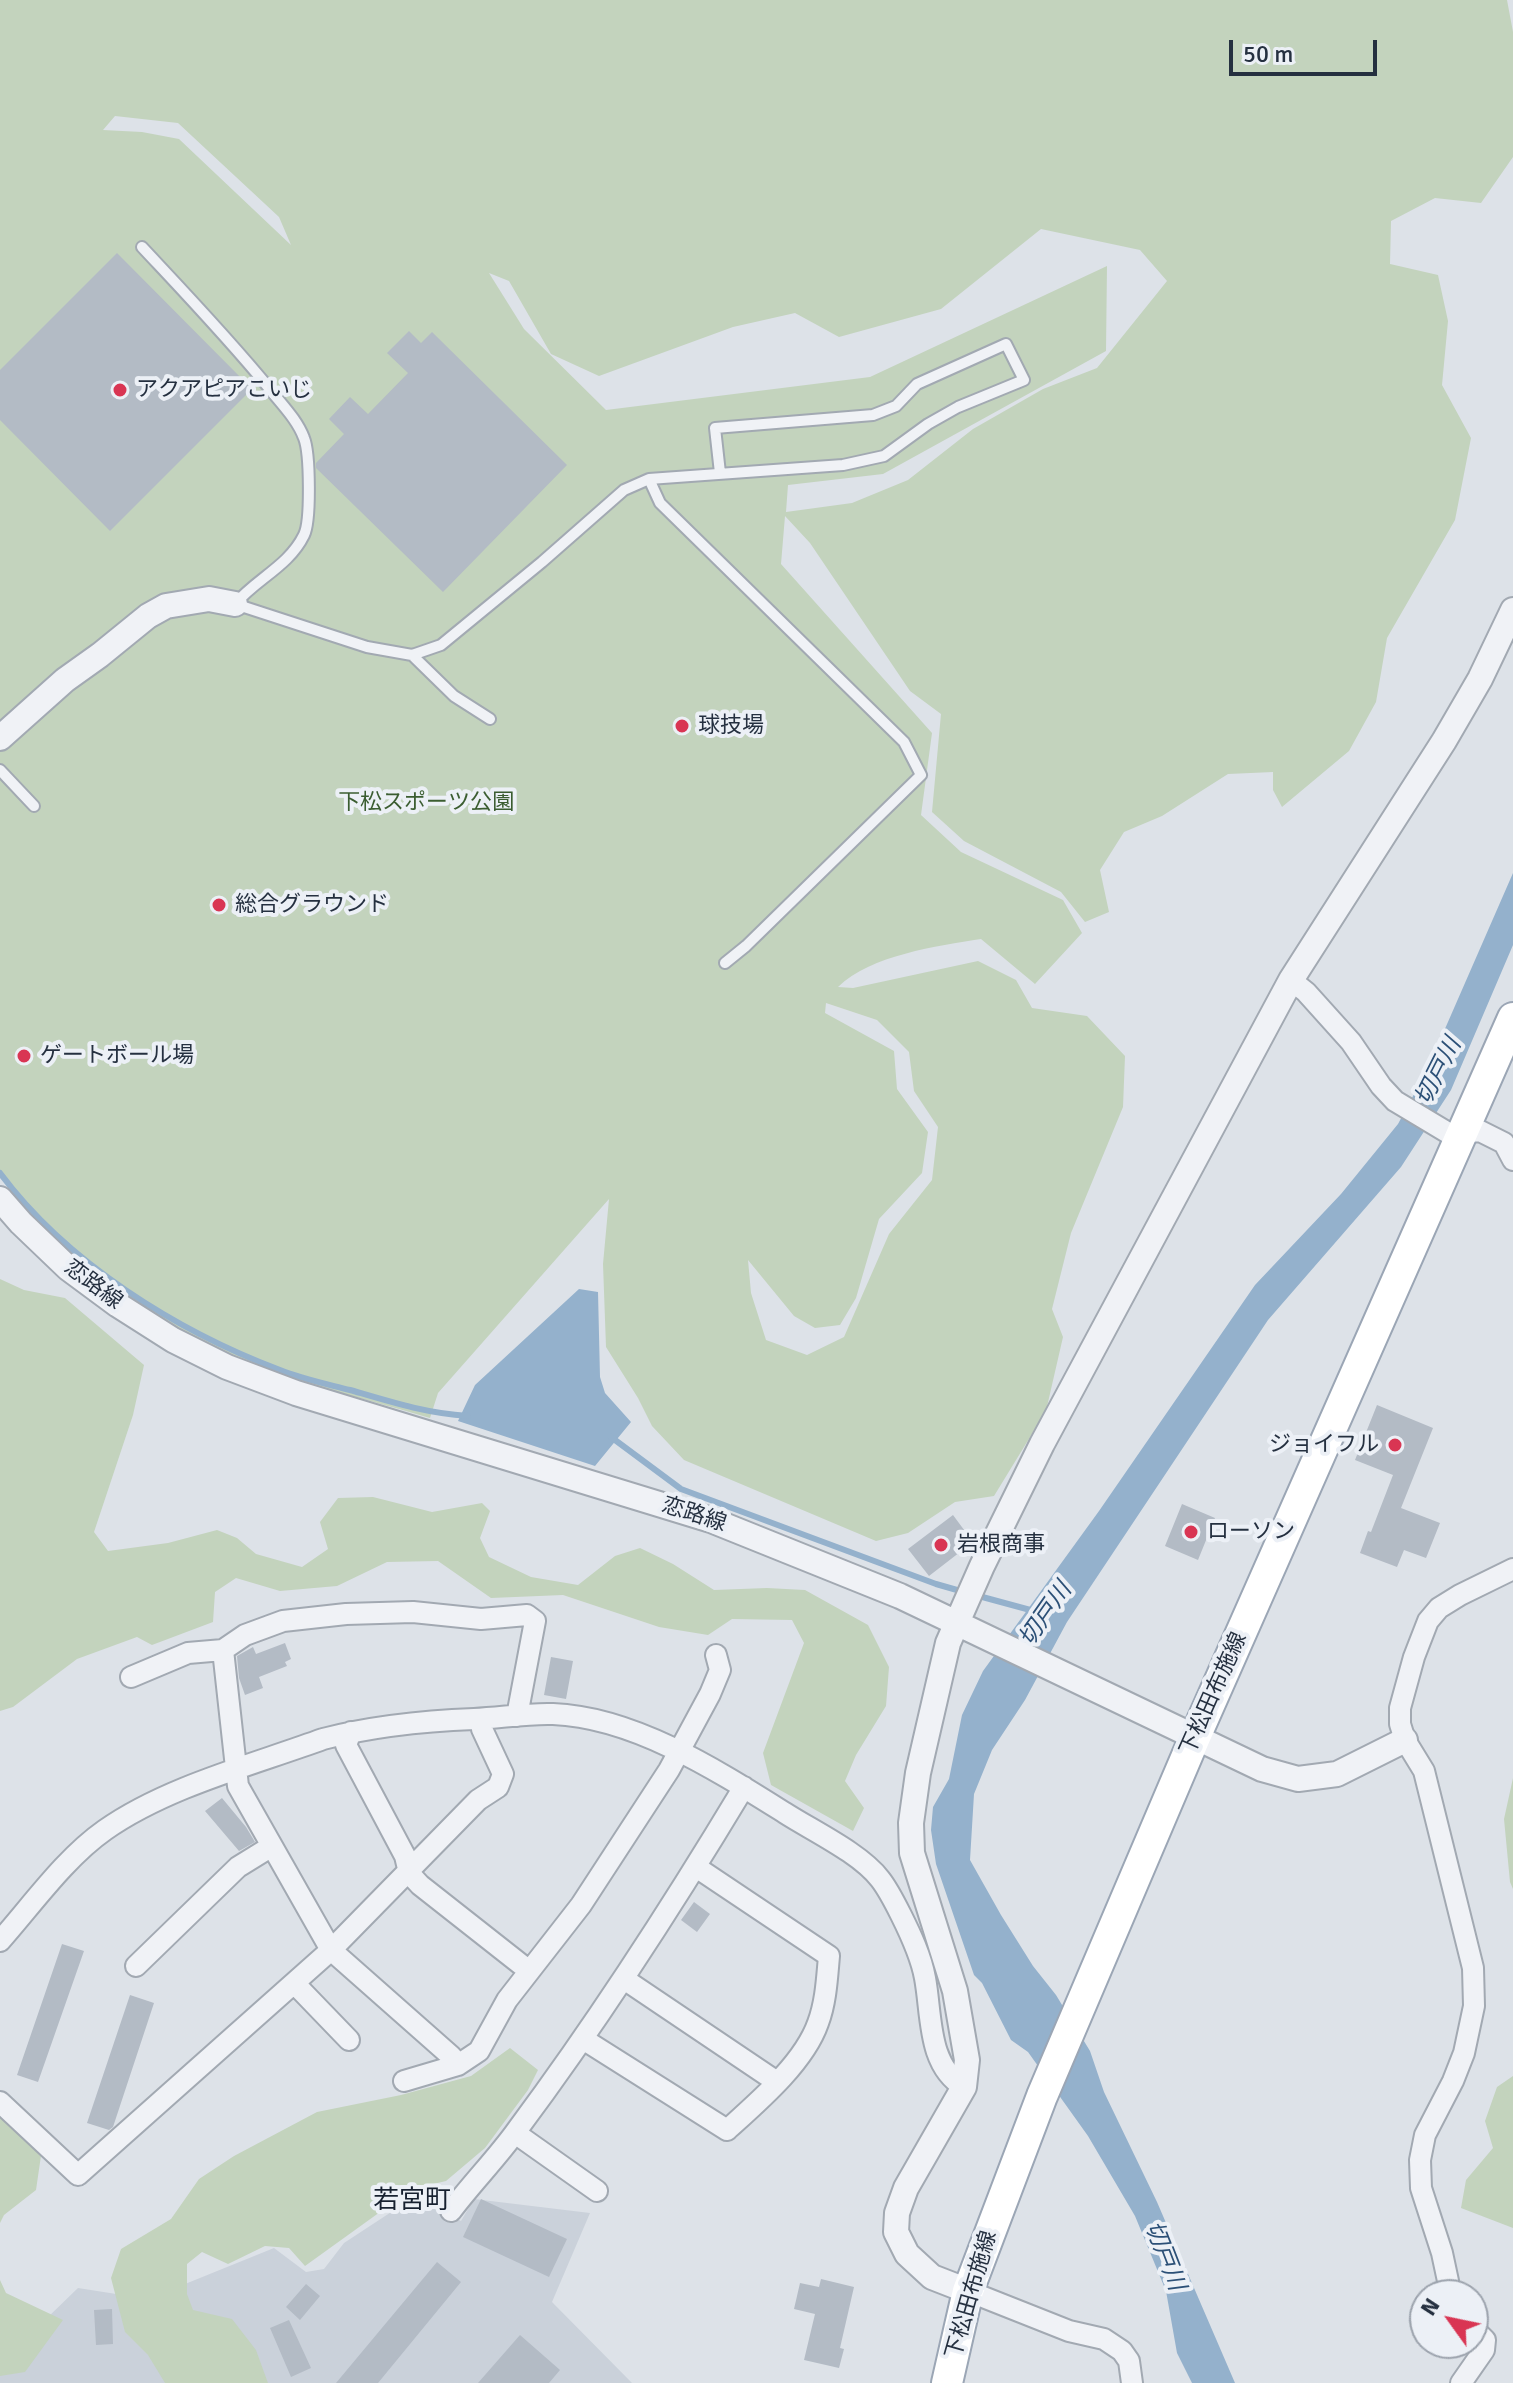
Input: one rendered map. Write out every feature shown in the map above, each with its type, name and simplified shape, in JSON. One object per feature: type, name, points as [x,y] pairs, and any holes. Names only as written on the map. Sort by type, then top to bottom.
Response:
[{"type":"main road","name":"下松田布施線","points":[[947,2383],[968,2291],[1042,2096],[1449,1131],[1513,1018]]},
{"type":"street","points":[[0,738],[65,680],[148,616],[166,606],[209,599],[235,604]]},
{"type":"street","points":[[1132,2383],[1129,2361],[1122,2351],[1104,2339],[1069,2331],[932,2277],[907,2254],[896,2232],[897,2213],[906,2188],[964,2087],[967,2060],[955,1991],[912,1853],[911,1823],[918,1773],[955,1623],[1042,1444],[1291,980],[1444,741],[1480,679],[1513,610]]},
{"type":"street","points":[[1291,980],[1306,992],[1351,1042],[1395,1101],[1449,1131],[1480,1131],[1504,1143],[1513,1160]]},
{"type":"street","name":"恋路線","points":[[0,1199],[68,1268],[173,1340],[227,1367],[296,1393],[711,1520],[900,1596],[1262,1769],[1298,1779],[1337,1774],[1405,1740]]},
{"type":"street","points":[[1448,2279],[1421,2188],[1420,2160],[1425,2135],[1464,2053],[1474,2006],[1473,1968],[1424,1771],[1405,1740],[1400,1724],[1400,1708],[1428,1621],[1439,1608],[1460,1595],[1513,1569]]},
{"type":"street","points":[[131,1677],[188,1653],[223,1650],[245,1635],[283,1621],[346,1614],[413,1612],[481,1619],[527,1615],[535,1621],[517,1716]]},
{"type":"street","points":[[223,1650],[238,1786],[331,1950],[458,2065]]},
{"type":"street","points":[[404,2081],[458,2065],[479,2051],[507,2000],[581,1905],[669,1770],[720,1670],[716,1655]]},
{"type":"street","points":[[0,1941],[59,1873],[102,1832],[146,1803],[323,1739],[351,1732],[420,1721],[552,1714],[584,1718],[633,1732],[712,1768],[856,1858],[879,1877],[915,1944],[925,1977],[929,2021],[942,2067],[952,2080],[964,2087]]},
{"type":"street","points":[[0,2102],[78,2175],[295,1984],[409,1873],[478,1800],[498,1787],[503,1774],[482,1729],[481,1719]]},
{"type":"street","points":[[351,1732],[346,1745],[405,1856],[409,1873],[528,1970]]},
{"type":"street","points":[[451,2211],[515,2133],[583,2039],[696,1867],[744,1787]]},
{"type":"street","points":[[136,1966],[238,1867],[272,1846]]},
{"type":"street","points":[[583,2039],[727,2130],[777,2082],[807,2045],[818,2023],[829,1956],[696,1867]]},
{"type":"street","points":[[624,1979],[777,2082]]},
{"type":"street","points":[[295,1984],[349,2040]]},
{"type":"street","points":[[515,2133],[597,2191]]},
{"type":"street","points":[[1461,2383],[1478,2359]]},
{"type":"lane","points":[[142,247],[241,353],[298,424],[306,441],[309,515],[305,534],[274,571],[245,591],[235,604],[367,647],[412,655],[441,645],[624,490],[649,479],[843,465],[884,456],[958,407],[1024,380],[1006,344],[917,384],[896,406],[873,415],[715,428],[720,473]]},
{"type":"lane","points":[[649,479],[660,503],[904,742],[921,775],[725,963]]},
{"type":"lane","points":[[412,655],[454,696],[490,719]]},
{"type":"lane","points":[[0,770],[34,806]]},
{"type":"shaded area","points":[[474,2199],[590,2213],[552,2302],[632,2383],[0,2383],[0,2354],[15,2349],[78,2288],[148,2299],[274,2248],[306,2272],[324,2269],[344,2243],[408,2201],[434,2207],[461,2221]]},
{"type":"green space","name":"下松スポーツ公園","points":[[0,0],[1507,0],[1513,32],[1513,157],[1481,203],[1435,198],[1391,221],[1390,264],[1438,275],[1448,321],[1442,385],[1471,438],[1455,520],[1387,638],[1376,702],[1349,751],[1282,807],[1273,790],[1273,772],[1228,774],[1162,816],[1124,832],[1100,870],[1109,912],[1085,922],[1061,892],[964,841],[932,812],[941,714],[910,691],[810,543],[785,516],[781,564],[932,733],[921,815],[961,852],[1063,900],[1082,933],[1035,984],[981,939],[886,960],[852,976],[838,987],[853,988],[978,961],[1016,980],[1032,1008],[1087,1016],[1125,1056],[1123,1107],[1071,1233],[1052,1309],[1063,1337],[1046,1411],[994,1496],[955,1502],[908,1533],[876,1541],[684,1460],[652,1426],[606,1347],[603,1264],[609,1199],[438,1393],[430,1418],[312,1384],[254,1364],[198,1339],[143,1306],[92,1267],[44,1224],[0,1177]],"holes":[[[115,116],[178,123],[279,217],[291,245],[179,139],[142,132],[103,130]],[[1041,229],[1140,250],[1167,281],[1097,368],[1043,389],[973,429],[908,480],[852,503],[786,512],[788,485],[883,474],[1106,351],[1107,266],[870,377],[606,410],[524,329],[489,273],[509,281],[551,354],[599,376],[733,327],[795,313],[839,337],[941,309]],[[826,1003],[877,1020],[909,1052],[914,1091],[938,1127],[932,1180],[889,1234],[844,1337],[807,1355],[766,1340],[751,1293],[748,1260],[794,1316],[815,1328],[840,1325],[856,1298],[879,1219],[922,1173],[928,1132],[897,1089],[894,1051],[825,1013]]]},
{"type":"green space","points":[[0,1279],[24,1290],[65,1298],[144,1365],[133,1415],[94,1532],[108,1551],[168,1543],[217,1530],[237,1538],[256,1554],[302,1567],[328,1549],[320,1522],[338,1498],[373,1497],[432,1512],[482,1503],[490,1511],[480,1538],[489,1557],[531,1577],[578,1585],[615,1556],[640,1548],[714,1590],[805,1590],[868,1625],[889,1667],[886,1706],[856,1755],[845,1781],[864,1808],[853,1831],[771,1785],[763,1753],[804,1643],[792,1620],[732,1619],[708,1635],[659,1627],[563,1595],[491,1598],[438,1561],[387,1562],[337,1586],[280,1591],[236,1578],[215,1592],[213,1622],[152,1645],[137,1637],[77,1659],[13,1707],[0,1711]]},
{"type":"green space","points":[[1513,1778],[1513,1889],[1504,1819]]},
{"type":"green space","points":[[510,2048],[538,2070],[528,2090],[485,2148],[446,2181],[412,2189],[305,2266],[289,2248],[265,2246],[228,2264],[202,2252],[187,2264],[187,2294],[193,2310],[232,2319],[256,2350],[268,2383],[165,2383],[148,2355],[125,2332],[111,2278],[121,2249],[171,2219],[199,2179],[234,2156],[317,2112],[401,2095],[471,2076]]},
{"type":"green space","points":[[1513,2076],[1513,2228],[1461,2208],[1466,2180],[1493,2148],[1485,2121],[1497,2087]]},
{"type":"green space","points":[[0,2113],[43,2142],[36,2190],[4,2215],[0,2223]]},
{"type":"green space","points":[[0,2280],[6,2293],[63,2320],[25,2372],[0,2376]]},
{"type":"water","name":"切戸川","points":[[1513,873],[1513,945],[1451,1090],[1401,1167],[1268,1320],[1067,1622],[1025,1700],[992,1750],[974,1794],[970,1860],[1033,1966],[1056,1995],[1090,2051],[1104,2092],[1157,2202],[1235,2383],[1192,2383],[1177,2353],[1166,2291],[1135,2216],[1088,2136],[1028,2052],[1011,2040],[982,1983],[974,1975],[936,1864],[931,1830],[933,1807],[949,1779],[962,1715],[983,1671],[1099,1511],[1255,1285],[1341,1194],[1398,1124],[1427,1070]]},
{"type":"water","points":[[579,1289],[598,1292],[600,1377],[605,1393],[631,1422],[595,1466],[458,1421],[475,1385]]},
{"type":"building","points":[[117,253],[252,389],[110,531],[0,420],[0,370]]},
{"type":"building","points":[[409,331],[421,343],[432,332],[567,465],[443,592],[316,468],[316,463],[344,434],[329,419],[350,397],[368,414],[408,373],[387,353]]},
{"type":"building","points":[[1377,1405],[1433,1428],[1401,1508],[1440,1523],[1426,1558],[1404,1550],[1397,1567],[1360,1553],[1393,1475],[1355,1460]]},
{"type":"building","points":[[1182,1504],[1215,1518],[1198,1560],[1165,1546]]},
{"type":"building","name":"岩根商事","points":[[953,1515],[973,1542],[929,1576],[908,1549]]},
{"type":"building","points":[[285,1643],[291,1659],[285,1662],[287,1666],[259,1677],[263,1688],[245,1695],[239,1678],[237,1656],[253,1647],[256,1654]]},
{"type":"building","points":[[551,1657],[573,1661],[566,1699],[544,1695]]},
{"type":"building","points":[[222,1798],[255,1842],[239,1851],[205,1811]]},
{"type":"building","points":[[694,1902],[710,1914],[697,1932],[681,1920]]},
{"type":"building","points":[[62,1944],[84,1951],[38,2082],[17,2075]]},
{"type":"building","points":[[130,1995],[154,2003],[113,2127],[109,2130],[87,2123]]},
{"type":"building","points":[[481,2199],[567,2239],[549,2277],[463,2237]]},
{"type":"building","points":[[437,2262],[461,2282],[378,2383],[336,2383]]},
{"type":"building","points":[[821,2279],[854,2287],[840,2348],[844,2349],[839,2368],[804,2360],[815,2314],[794,2309],[800,2283],[819,2287]]},
{"type":"building","points":[[306,2284],[320,2296],[300,2320],[286,2307]]},
{"type":"building","points":[[112,2309],[113,2344],[96,2345],[94,2310]]},
{"type":"building","points":[[289,2320],[311,2368],[291,2377],[270,2328]]},
{"type":"building","points":[[520,2335],[560,2370],[549,2383],[478,2383]]},
{"type":"waterway","points":[[0,1173],[27,1206],[91,1265],[126,1291],[202,1335],[297,1376],[408,1406],[468,1416]]},
{"type":"waterway","points":[[611,1437],[681,1489],[964,1592]]},
{"type":"waterway","name":"切戸川","points":[[975,1595],[1034,1611]]},
{"type":"place","name":"アクアピアこいじ","points":[[120,390]]},
{"type":"place","name":"球技場","points":[[682,726]]},
{"type":"place","name":"総合グラウンド","points":[[219,905]]},
{"type":"place","name":"ゲートボール場","points":[[24,1056]]},
{"type":"place","name":"ジョイフル","points":[[1395,1445]]},
{"type":"place","name":"ローソン","points":[[1191,1532]]},
{"type":"place","name":"岩根商事","points":[[941,1545]]},
{"type":"district","name":"若宮町","points":[[412,2201]]}]
